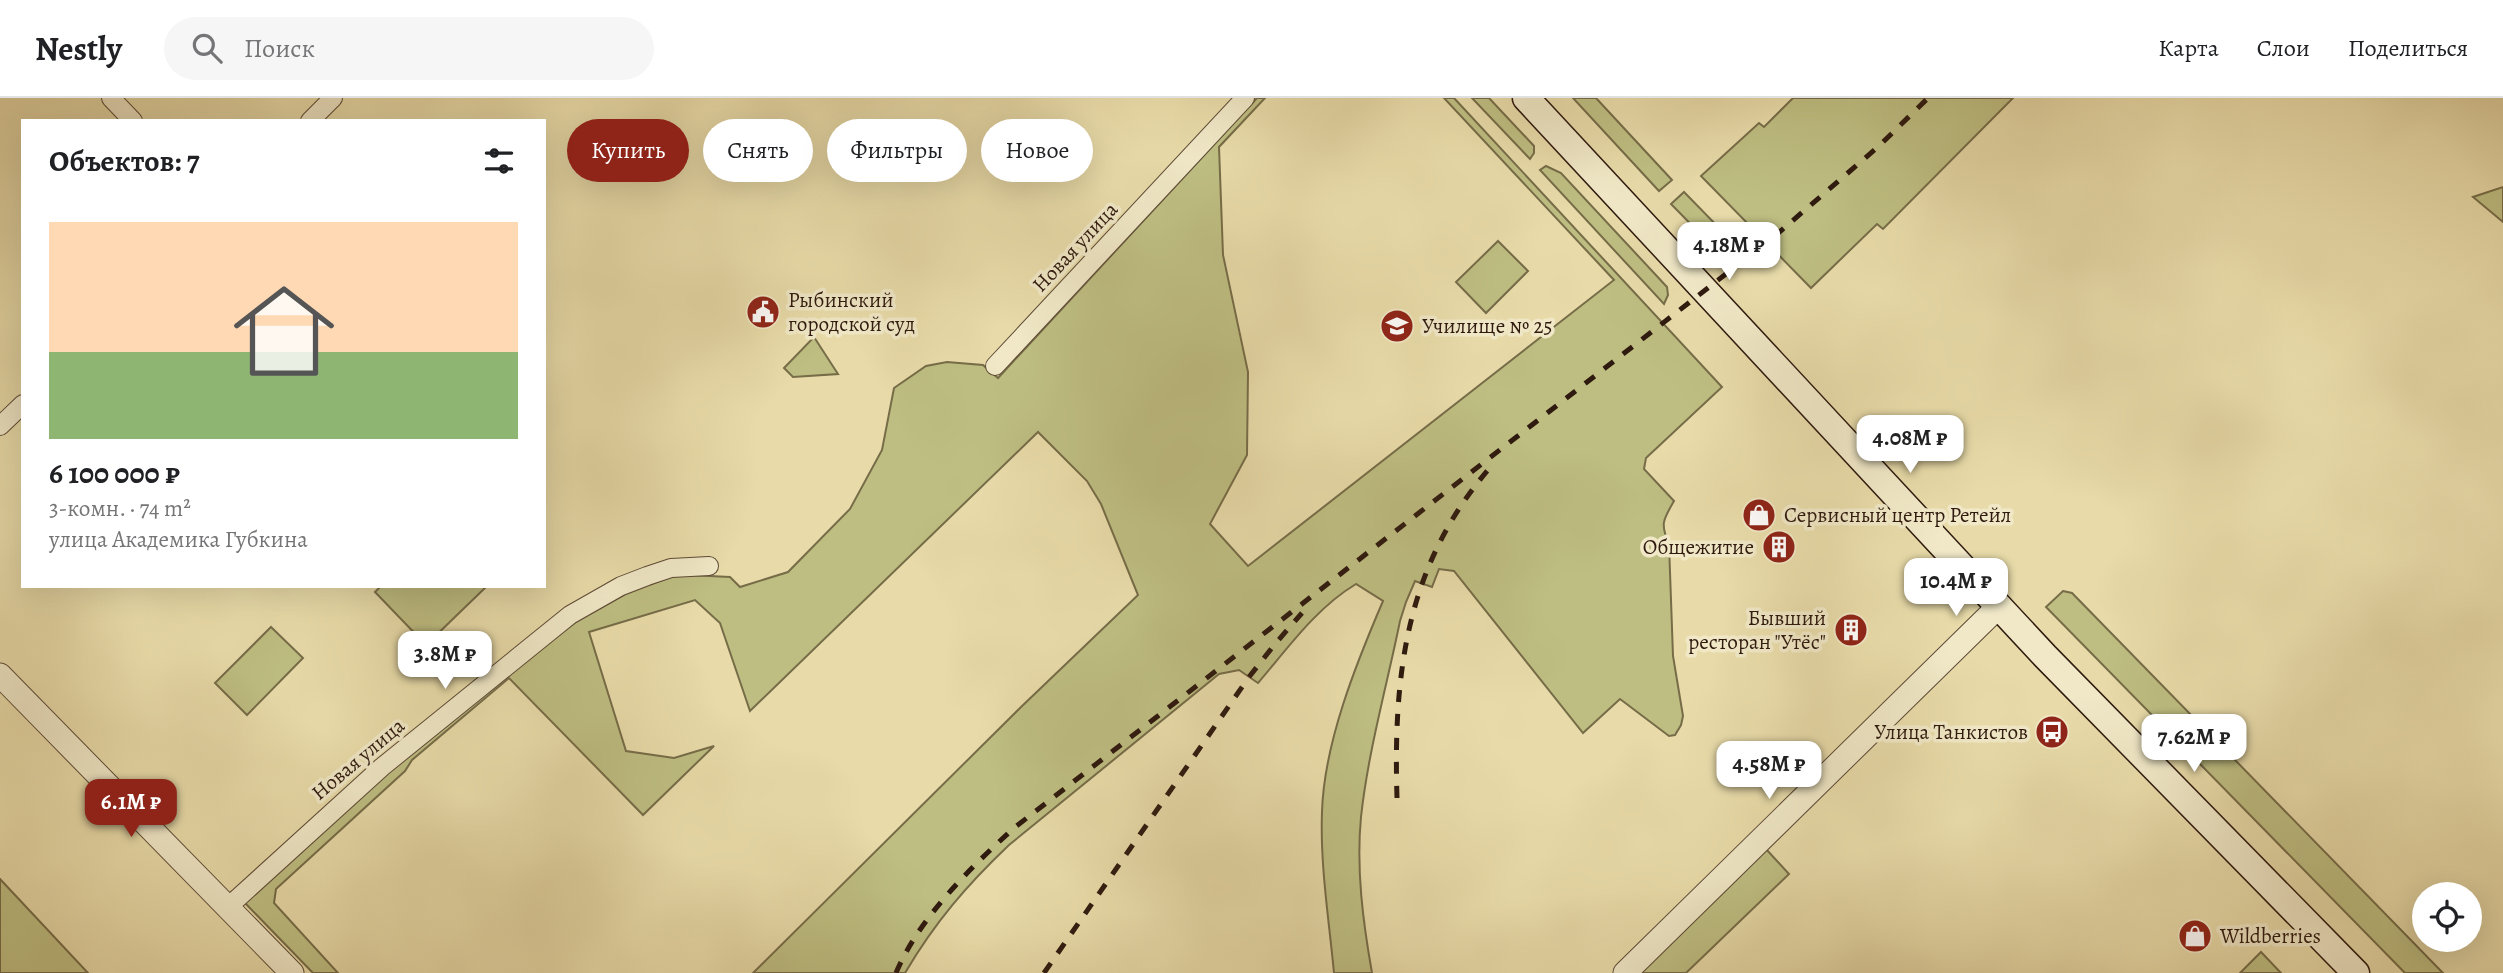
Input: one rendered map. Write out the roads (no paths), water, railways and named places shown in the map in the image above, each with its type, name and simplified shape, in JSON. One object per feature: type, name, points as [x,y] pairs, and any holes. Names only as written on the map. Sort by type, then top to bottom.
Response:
[{"type":"main road","points":[[1526,98],[1999,606],[2356,973]]},
{"type":"street","points":[[111,98],[131,119]]},
{"type":"street","points":[[312,119],[333,98]]},
{"type":"street","name":"Новая улица","points":[[995,366],[1245,98]]},
{"type":"street","points":[[0,426],[21,406]]},
{"type":"street","name":"Новая улица","points":[[228,907],[382,766],[570,615],[621,586],[647,576],[671,568],[709,565]]},
{"type":"street","points":[[1625,973],[1999,606]]},
{"type":"street","points":[[0,675],[292,973]]},
{"type":"railway","points":[[896,973],[932,913],[963,877],[1014,828],[1776,235],[1879,146],[1928,98]]},
{"type":"railway","points":[[1397,798],[1398,706],[1412,619],[1424,578],[1442,538],[1465,499],[1495,462]]},
{"type":"railway","points":[[1044,973],[1249,677],[1302,613]]},
{"type":"place","name":"Рыбинский городской суд","points":[[763,312]]},
{"type":"place","name":"Училище № 25","points":[[1397,326]]},
{"type":"place","name":"Сервисный центр Ретейл","points":[[1759,515]]},
{"type":"place","name":"Общежитие","points":[[1779,547]]},
{"type":"place","name":"Бывший ресторан \"Утёс\"","points":[[1851,630]]},
{"type":"place","name":"Улица Танкистов","points":[[2052,732]]},
{"type":"place","name":"Wildberries","points":[[2195,936]]}]
